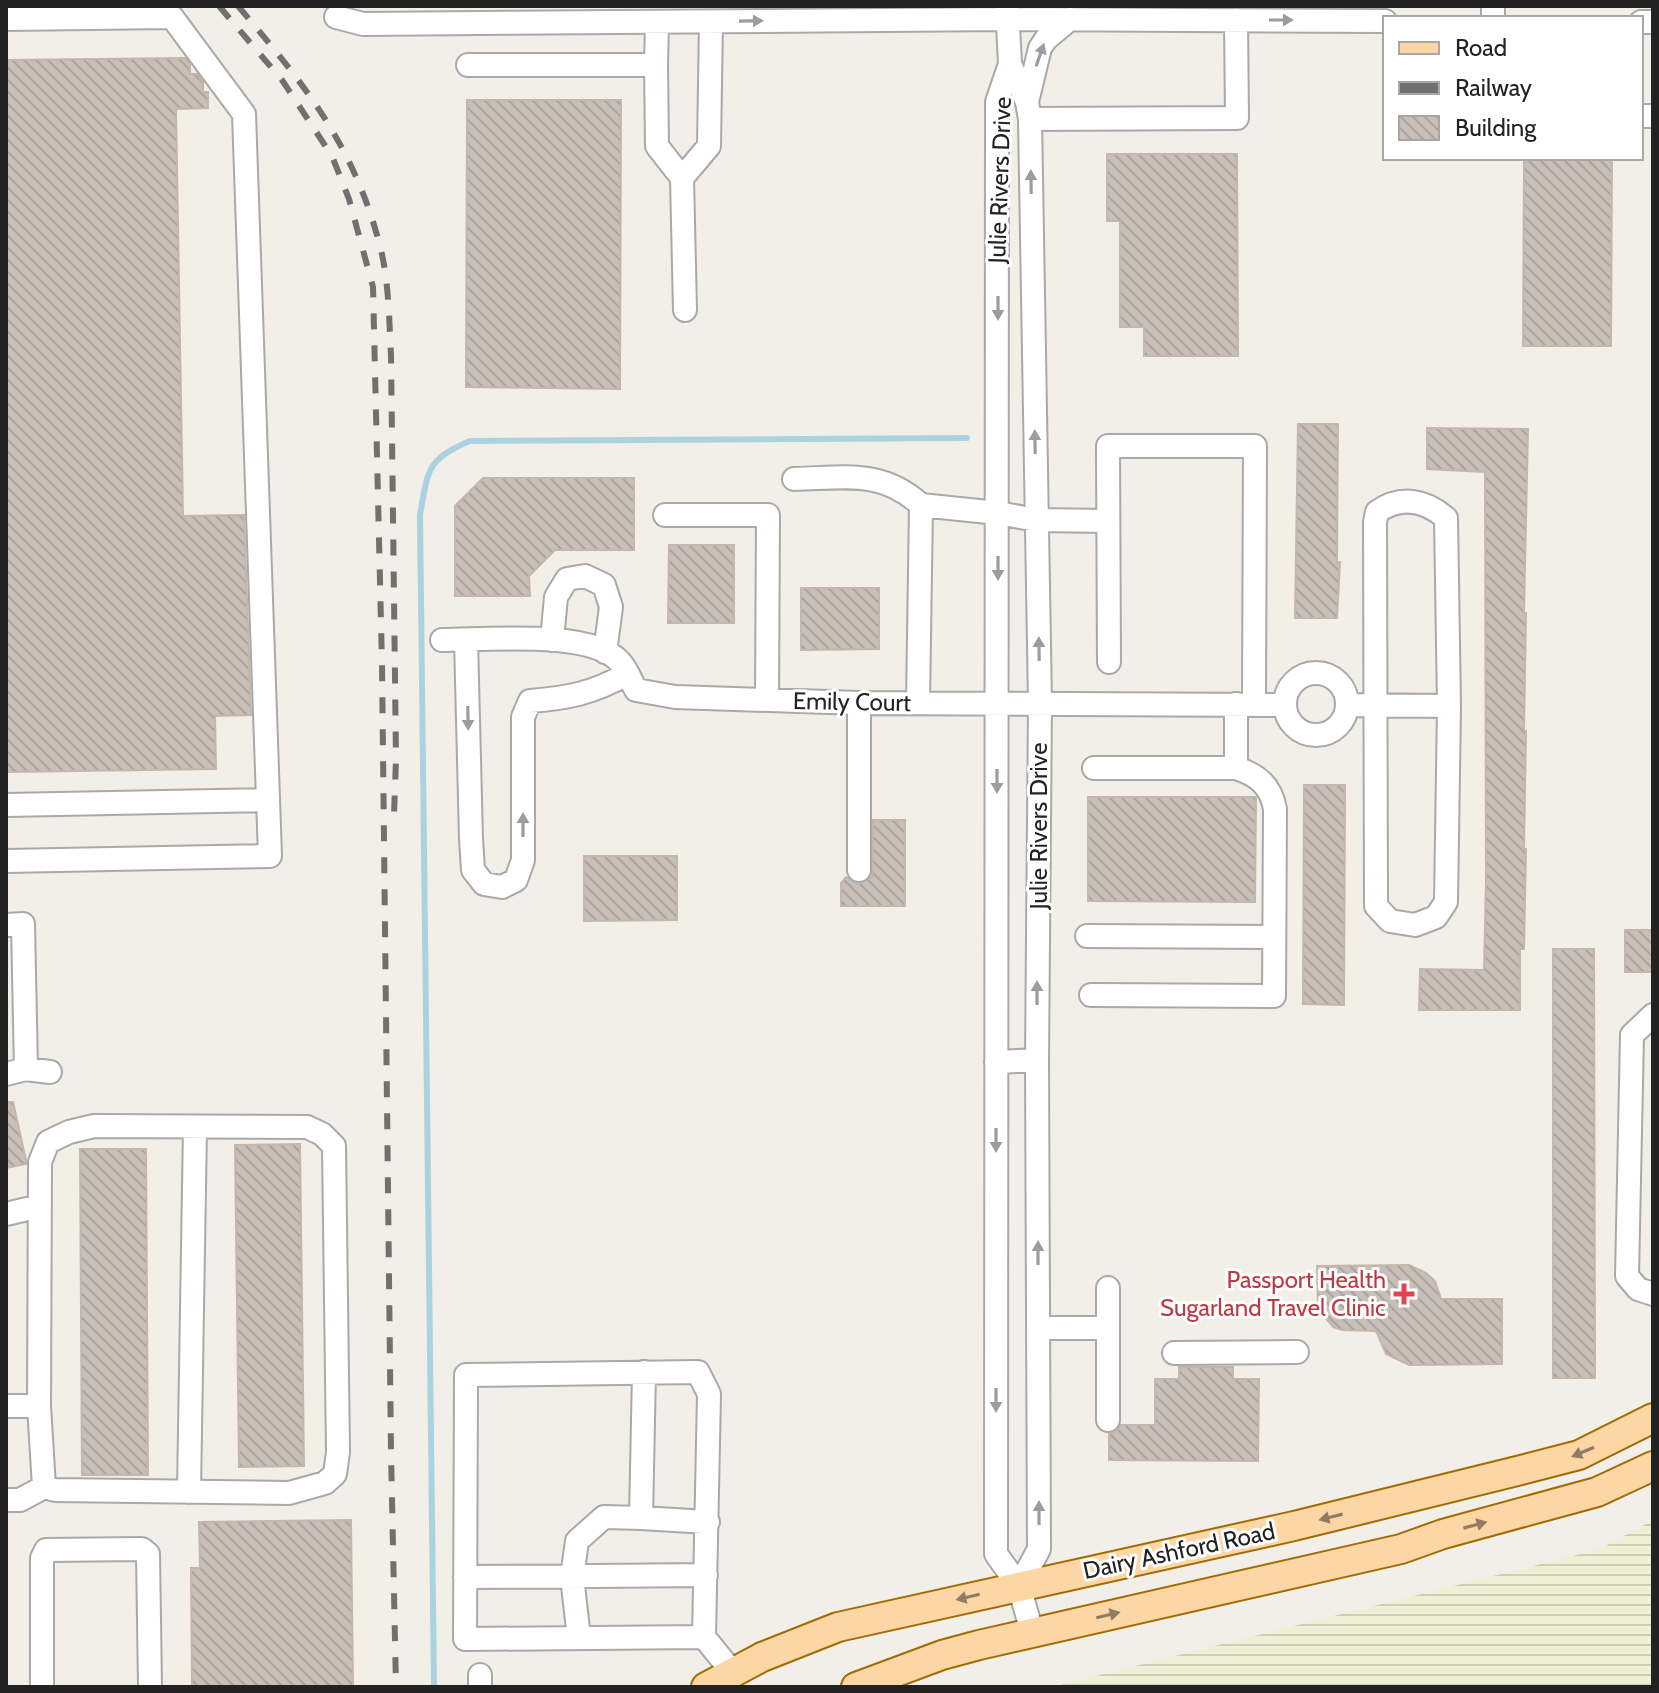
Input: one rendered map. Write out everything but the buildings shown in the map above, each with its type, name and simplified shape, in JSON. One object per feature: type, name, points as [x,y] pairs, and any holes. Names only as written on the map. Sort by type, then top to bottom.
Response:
[{"type":"main road","name":"Dairy Ashford Road","points":[[706,1687],[762,1657],[838,1627],[1294,1526],[1579,1455],[1653,1418]]},
{"type":"main road","name":"Dairy Ashford Road","points":[[856,1687],[942,1655],[1032,1632],[1401,1549],[1443,1534],[1597,1492],[1653,1466]]},
{"type":"street","points":[[666,17],[689,6]]},
{"type":"street","points":[[6,19],[168,12],[244,114],[270,856],[6,861]]},
{"type":"street","points":[[336,17],[363,24],[666,17],[711,22],[1007,12],[1070,19],[1383,21]]},
{"type":"street","name":"Julie Rivers Drive","points":[[1007,12],[1010,64],[1028,111],[1040,703],[1037,1060],[1039,1549],[1019,1586]]},
{"type":"street","points":[[666,17],[656,65],[657,146],[682,178],[685,310]]},
{"type":"street","points":[[1070,19],[1040,48],[1028,111],[1237,118],[1236,20]]},
{"type":"street","points":[[682,178],[709,146],[711,22]]},
{"type":"street","name":"Julie Rivers Drive","points":[[1010,64],[997,102],[996,1554],[1019,1586],[1032,1632]]},
{"type":"street","points":[[468,65],[656,65]]},
{"type":"street","points":[[1109,662],[1108,446],[1255,446],[1245,704],[1236,768]]},
{"type":"street","points":[[794,479],[863,478],[888,482],[921,505],[1036,520],[1108,521]]},
{"type":"street","points":[[1406,500],[1422,503],[1446,518],[1449,706],[1446,902],[1436,917],[1415,925],[1390,921],[1376,906],[1375,705],[1375,522],[1377,512],[1389,503],[1406,500]]},
{"type":"street","points":[[918,703],[921,505]]},
{"type":"street","points":[[665,515],[768,515],[767,700]]},
{"type":"street","points":[[552,640],[556,597],[567,579],[585,576],[604,585],[611,607],[605,652]]},
{"type":"street","name":"Emily Court","points":[[442,640],[568,640],[596,646],[620,661],[636,690],[675,697],[859,703],[1284,705]]},
{"type":"street","points":[[466,640],[473,870],[484,884],[502,887],[516,880],[523,860],[523,717],[530,701],[572,698],[606,686],[627,674]]},
{"type":"street","points":[[1316,673],[1334,679],[1346,695],[1347,705],[1339,725],[1321,735],[1310,735],[1292,725],[1284,705],[1285,695],[1297,679],[1316,673]]},
{"type":"street","points":[[859,703],[859,870]]},
{"type":"street","points":[[1347,705],[1449,706]]},
{"type":"street","points":[[1091,995],[1274,996],[1275,809],[1273,796],[1265,784],[1253,773],[1236,768],[1094,768]]},
{"type":"street","points":[[6,805],[268,800]]},
{"type":"street","points":[[6,925],[23,924],[16,1072],[50,1072]]},
{"type":"street","points":[[1087,936],[1274,937]]},
{"type":"street","points":[[1653,1015],[1632,1035],[1627,1276],[1638,1289],[1653,1294]]},
{"type":"street","points":[[996,1062],[1037,1060]]},
{"type":"street","points":[[6,1500],[20,1500],[44,1487],[55,1490],[289,1493],[325,1483],[335,1474],[338,1452],[334,1146],[322,1134],[307,1127],[94,1126],[69,1132],[48,1142],[40,1162],[39,1406],[44,1487]]},
{"type":"street","points":[[189,1492],[195,1127]]},
{"type":"street","points":[[6,1214],[40,1206]]},
{"type":"street","points":[[1108,1288],[1108,1420]]},
{"type":"street","points":[[1038,1328],[1108,1328]]},
{"type":"street","points":[[1174,1353],[1297,1352]]},
{"type":"street","points":[[641,1518],[644,1372]]},
{"type":"street","points":[[704,1637],[465,1639],[466,1375],[698,1372],[709,1394],[704,1637],[733,1673]]},
{"type":"street","points":[[6,1406],[39,1406]]},
{"type":"street","points":[[579,1638],[572,1577],[577,1541],[604,1517],[708,1522]]},
{"type":"street","points":[[42,1687],[42,1558],[46,1550],[142,1549],[148,1554],[150,1687]]},
{"type":"street","points":[[465,1577],[706,1575]]},
{"type":"green space","points":[[1653,1520],[1653,1687],[1052,1687],[1600,1549]]},
{"type":"waterway","points":[[434,1687],[420,515],[428,477],[445,454],[470,441],[967,438]]},
{"type":"railway","points":[[219,6],[282,80],[332,156],[349,199],[373,287],[382,665],[396,1687]]},
{"type":"railway","points":[[238,6],[305,89],[341,145],[369,209],[383,259],[391,355],[394,815]]},
{"type":"place","name":"Passport Health Sugarland Travel Clinic","points":[[1404,1294]]}]
